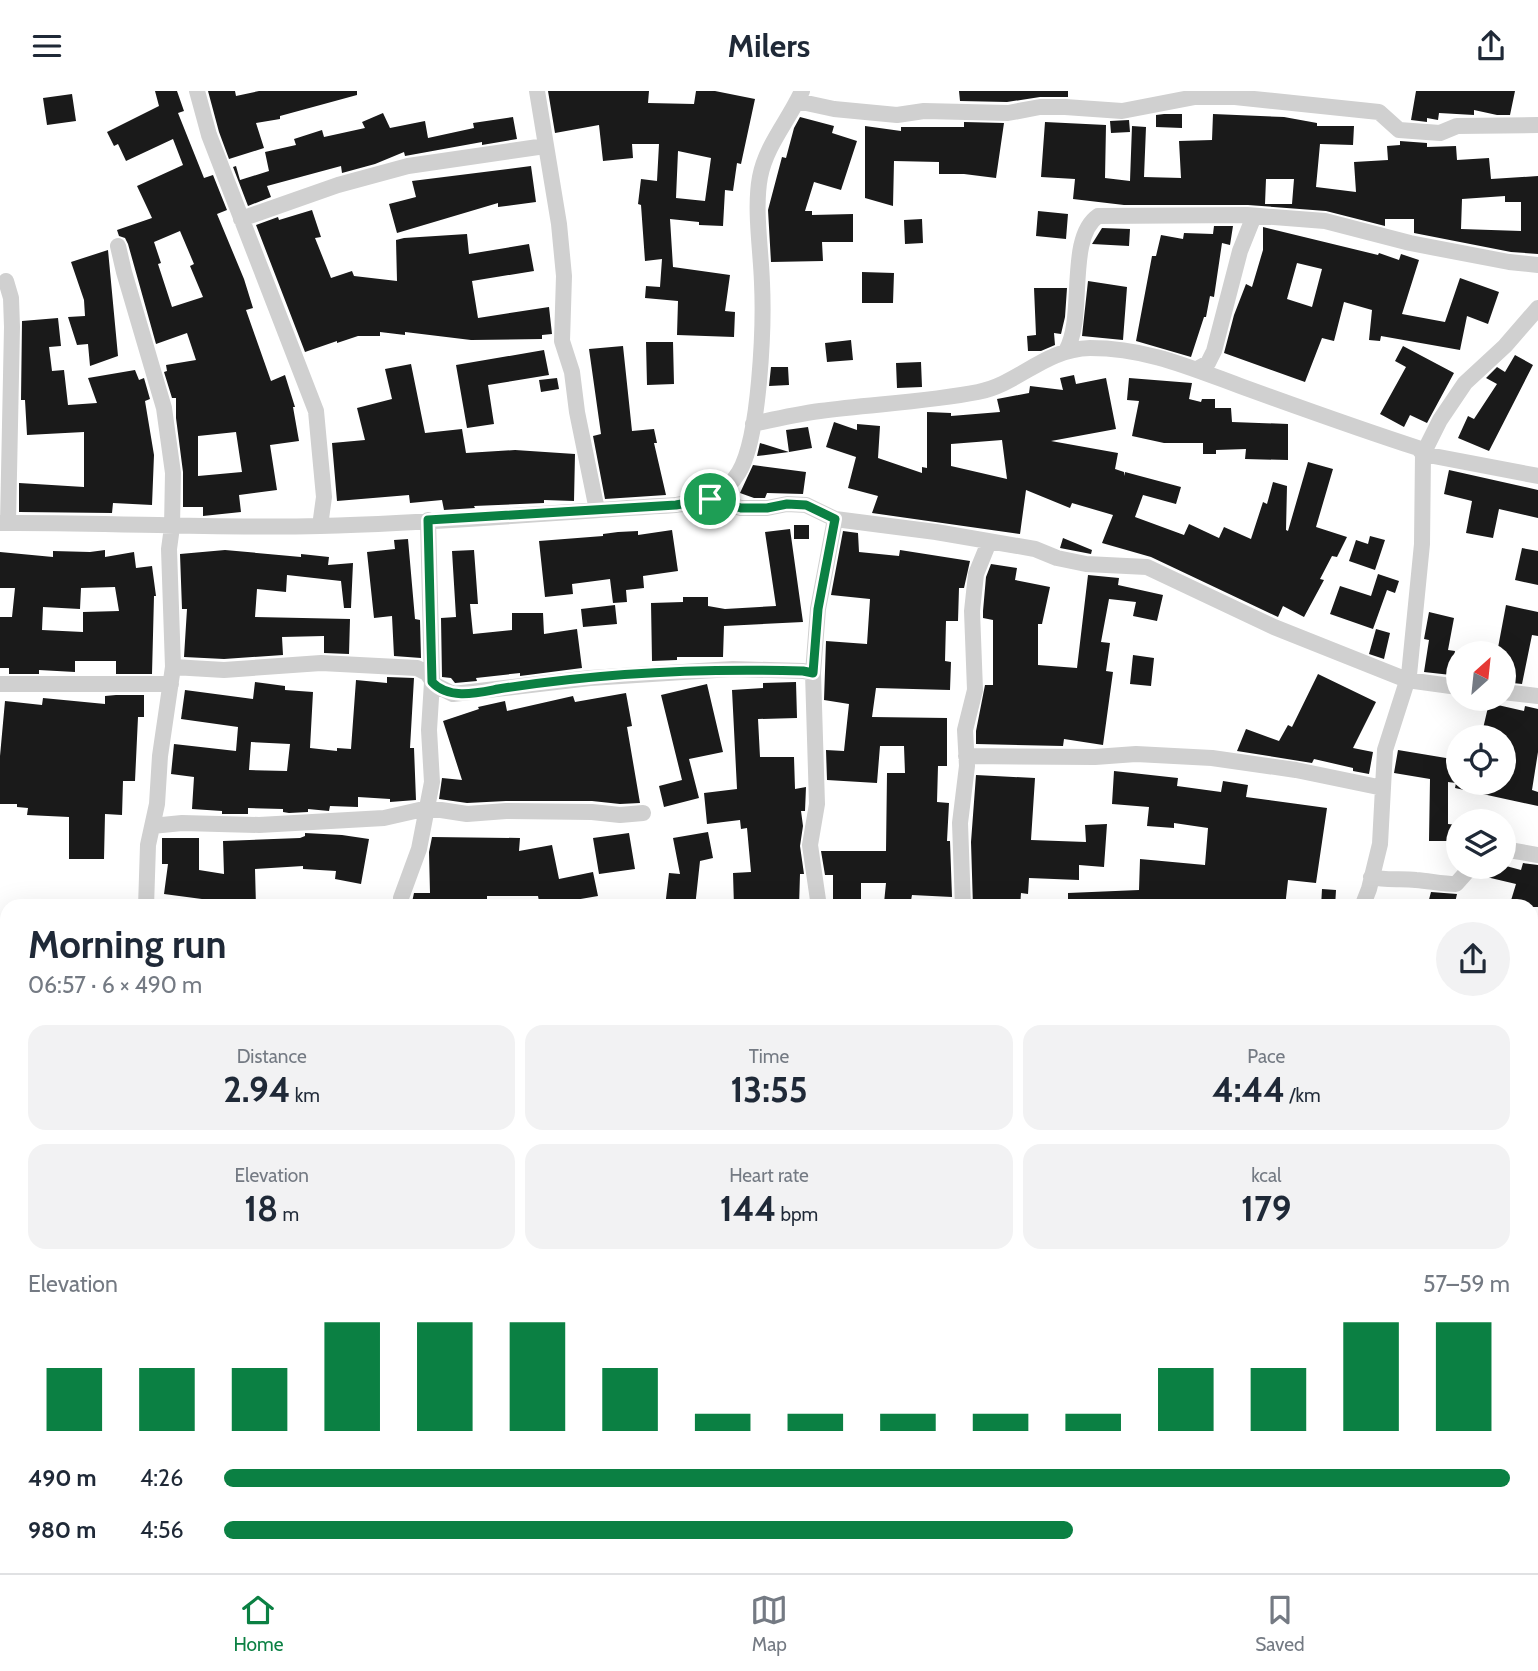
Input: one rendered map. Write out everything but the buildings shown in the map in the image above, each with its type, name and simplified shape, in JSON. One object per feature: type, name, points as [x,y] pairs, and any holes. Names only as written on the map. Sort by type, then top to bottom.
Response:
[{"type":"street","points":[[197,91],[209,135],[316,411],[324,497],[320,526]]},
{"type":"street","points":[[537,91],[559,224],[564,276],[562,341],[572,372],[577,412],[597,510]]},
{"type":"street","points":[[6,281],[12,327],[4,523],[74,522],[172,527],[320,526],[676,505],[710,499],[727,487],[740,470],[753,424],[761,360],[763,287],[758,198],[760,177],[767,154],[799,96],[834,109],[897,115],[924,111],[1008,113],[1052,107],[1122,111],[1172,100],[1235,97],[1380,112],[1399,130],[1440,133],[1457,126],[1538,125]]},
{"type":"street","points":[[241,219],[338,185],[408,166],[545,146]]},
{"type":"street","points":[[1066,351],[1075,330],[1082,246],[1093,219],[1098,216],[1254,216],[1325,221],[1410,243],[1538,265]]},
{"type":"street","points":[[1197,369],[1208,363],[1214,351],[1240,251],[1254,216]]},
{"type":"street","points":[[118,246],[163,408],[173,473],[169,549],[173,667],[160,756],[157,804],[148,845],[146,899]]},
{"type":"street","points":[[1365,899],[1380,844],[1385,750],[1407,680],[1422,544],[1423,454],[1440,420],[1465,383],[1505,346],[1538,308]]},
{"type":"street","points":[[753,424],[816,411],[981,392],[1007,382],[1066,351],[1088,348],[1128,350],[1197,369],[1418,448],[1423,454],[1538,476]]},
{"type":"street","points":[[710,499],[741,508],[806,505],[835,519],[1035,549],[1057,558],[1086,564],[1147,568],[1274,627],[1407,680],[1446,685]]},
{"type":"street","points":[[818,899],[810,845],[817,804],[813,673],[818,609],[835,519]]},
{"type":"street","points":[[401,899],[419,849],[432,782],[429,730],[432,682],[428,520]]},
{"type":"street","points":[[963,899],[960,823],[966,756],[965,730],[976,681],[972,611],[976,574],[989,541]]},
{"type":"street","points":[[173,667],[224,670],[321,663],[417,668],[427,673],[432,682],[453,694],[590,678],[733,669],[813,673]]},
{"type":"street","points":[[0,684],[171,684]]},
{"type":"street","points":[[1516,693],[1538,696]]},
{"type":"street","points":[[966,756],[1095,757],[1136,754],[1212,758],[1296,770],[1382,788]]},
{"type":"street","points":[[152,826],[182,823],[259,825],[384,818],[428,808],[467,814],[506,811],[620,815],[643,813]]},
{"type":"street","points":[[1516,851],[1538,855]]},
{"type":"street","points":[[1371,877],[1385,881],[1403,879],[1442,884],[1456,884],[1460,879]]},
{"type":"route","points":[[710,499],[741,508],[806,505],[835,519],[818,609],[813,673],[733,669],[590,678],[453,694],[432,682],[428,520],[676,505],[710,499]]}]
